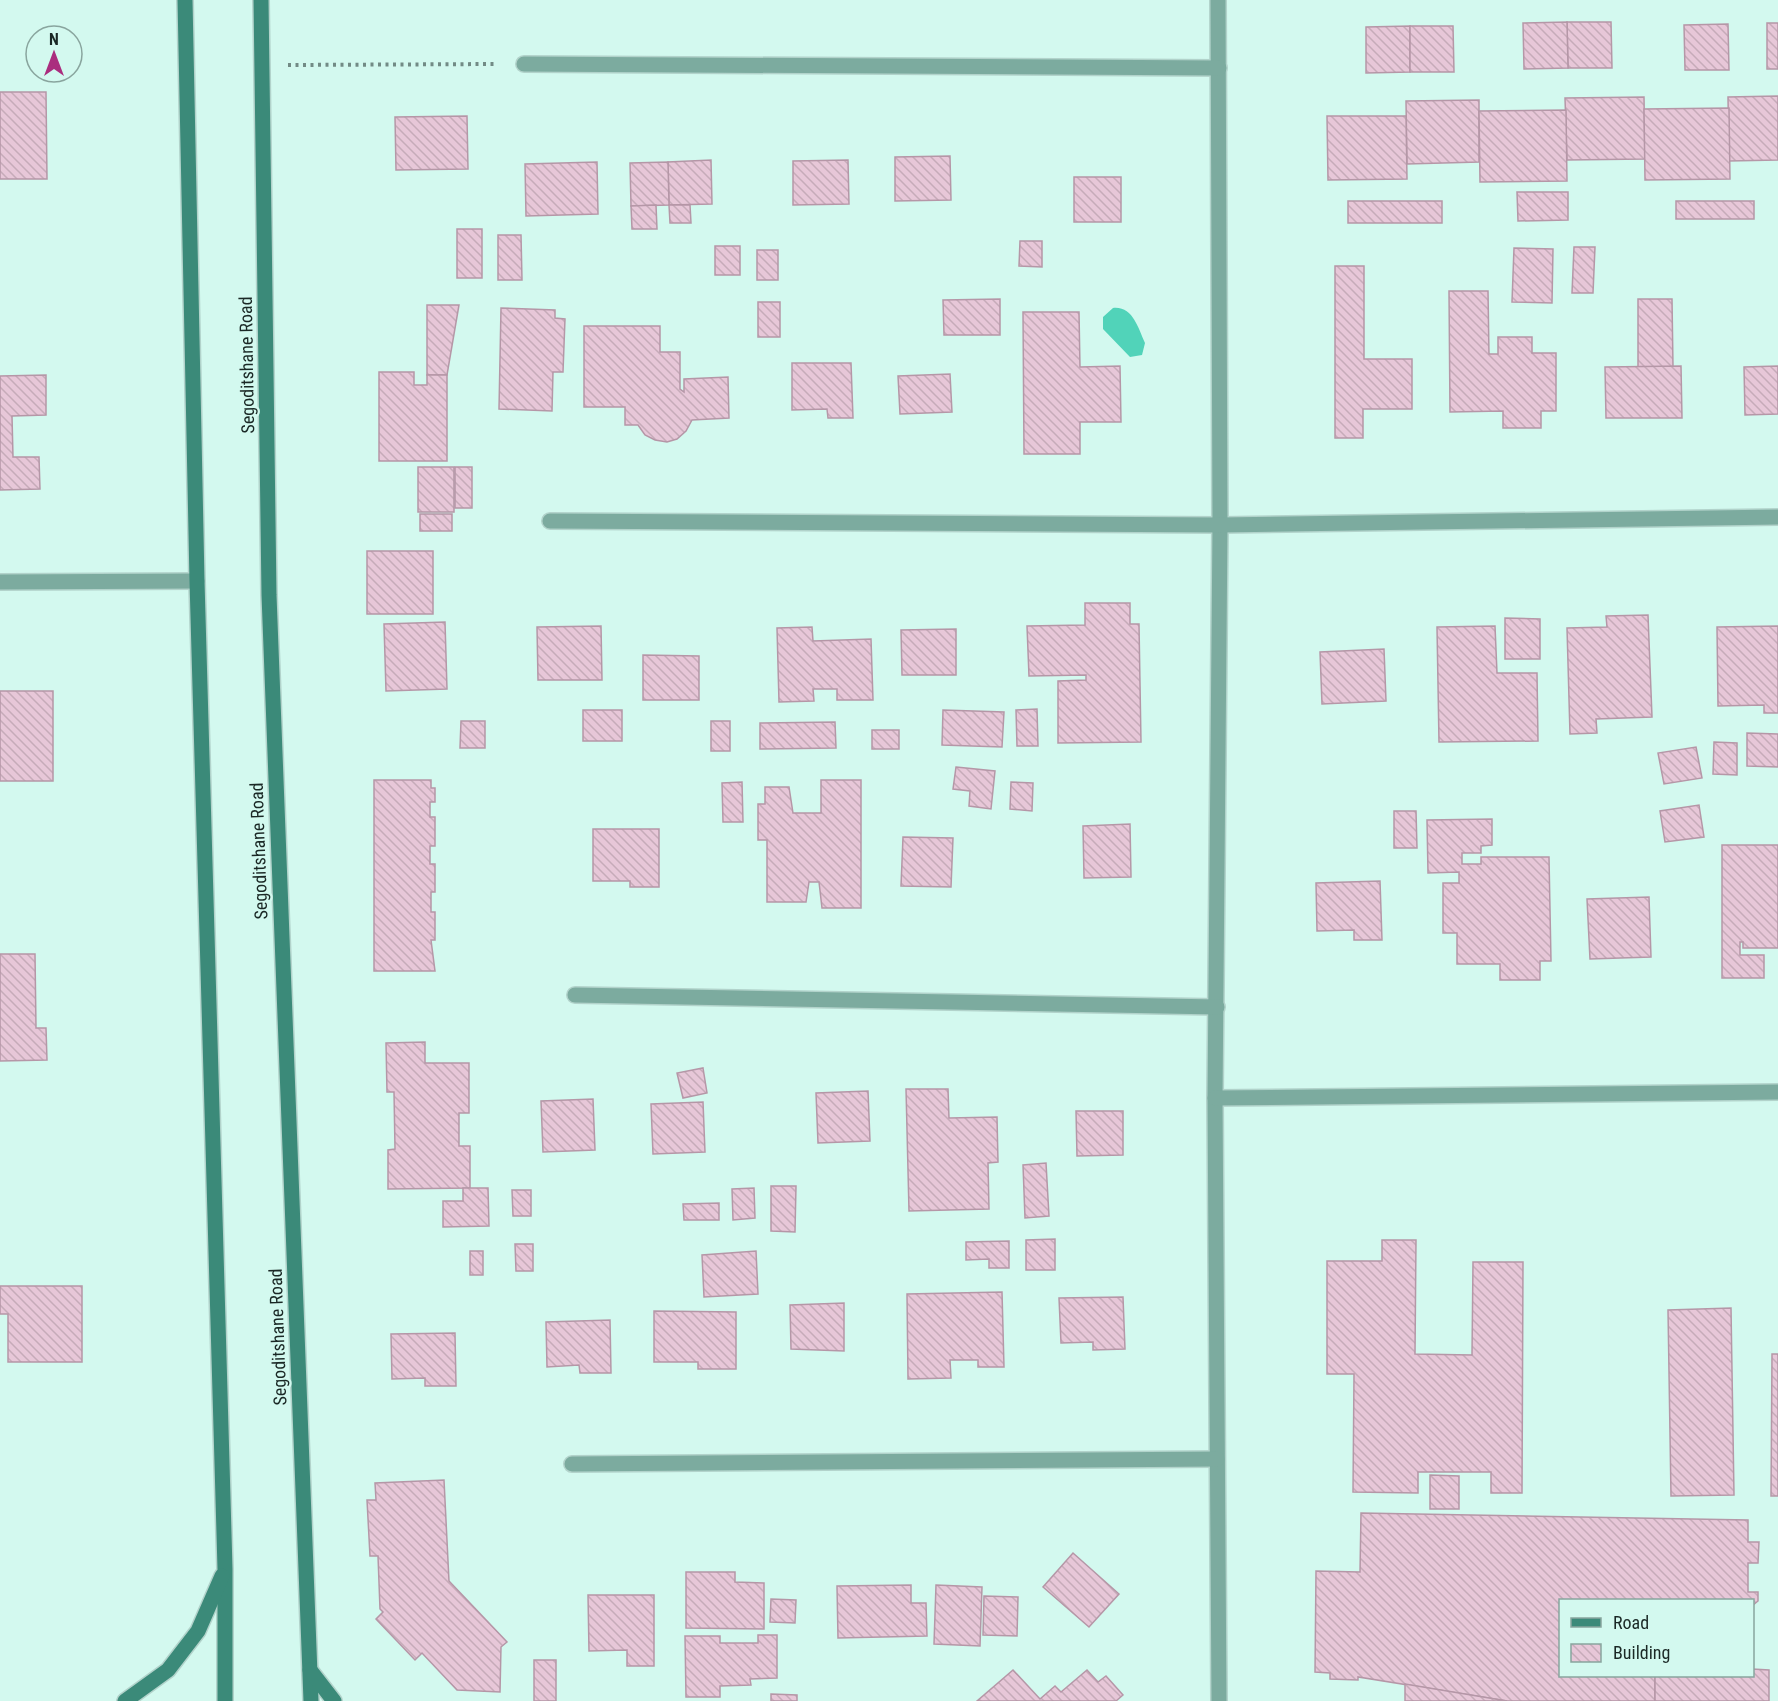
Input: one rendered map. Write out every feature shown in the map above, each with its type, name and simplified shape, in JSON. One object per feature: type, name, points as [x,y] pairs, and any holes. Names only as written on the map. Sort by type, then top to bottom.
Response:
[{"type":"main road","points":[[185,0],[197,581],[225,1569],[225,1701]]},
{"type":"main road","name":"Segoditshane Road","points":[[261,0],[269,595],[311,1701]]},
{"type":"main road","points":[[125,1701],[168,1670],[198,1631],[225,1569]]},
{"type":"main road","points":[[310,1670],[334,1701]]},
{"type":"street","points":[[1218,0],[1220,525],[1215,1098],[1219,1701]]},
{"type":"street","points":[[524,64],[1219,68]]},
{"type":"street","points":[[550,521],[1220,525],[1778,517]]},
{"type":"street","points":[[0,582],[197,581]]},
{"type":"street","points":[[575,995],[1217,1007]]},
{"type":"street","points":[[1215,1098],[1778,1092]]},
{"type":"street","points":[[572,1464],[1217,1460]]},
{"type":"path","points":[[262,65],[524,64]]},
{"type":"shaded area","points":[[1113,308],[1120,308],[1134,319],[1145,343],[1142,355],[1130,357],[1103,329],[1103,317]]},
{"type":"building","points":[[1567,22],[1611,22],[1612,68],[1568,68]]},
{"type":"building","points":[[1567,22],[1568,68],[1524,69],[1523,23]]},
{"type":"building","points":[[1767,23],[1778,23],[1778,69],[1767,69]]},
{"type":"building","points":[[1728,24],[1729,70],[1685,70],[1684,25]]},
{"type":"building","points":[[1410,26],[1410,72],[1366,73],[1366,27]]},
{"type":"building","points":[[1410,26],[1453,26],[1454,72],[1410,72]]},
{"type":"building","points":[[0,92],[46,92],[47,179],[0,179]]},
{"type":"building","points":[[1778,96],[1778,160],[1729,161],[1728,97]]},
{"type":"building","points":[[1644,97],[1645,159],[1567,160],[1565,98]]},
{"type":"building","points":[[1479,100],[1479,162],[1407,164],[1406,101]]},
{"type":"building","points":[[1729,108],[1730,179],[1645,180],[1644,109]]},
{"type":"building","points":[[1566,110],[1567,181],[1480,182],[1479,111]]},
{"type":"building","points":[[467,116],[468,169],[396,170],[395,117]]},
{"type":"building","points":[[1327,116],[1406,116],[1407,179],[1328,180]]},
{"type":"building","points":[[950,156],[951,200],[895,201],[895,157]]},
{"type":"building","points":[[711,160],[712,204],[669,205],[668,162]]},
{"type":"building","points":[[848,160],[849,204],[793,205],[793,161]]},
{"type":"building","points":[[597,162],[598,214],[526,216],[525,164]]},
{"type":"building","points":[[668,162],[669,205],[631,206],[630,163]]},
{"type":"building","points":[[1074,177],[1121,177],[1121,222],[1074,222]]},
{"type":"building","points":[[1517,192],[1568,192],[1568,220],[1518,221]]},
{"type":"building","points":[[1348,201],[1442,201],[1442,223],[1348,223]]},
{"type":"building","points":[[1676,201],[1754,201],[1754,219],[1676,219]]},
{"type":"building","points":[[656,205],[657,229],[632,229],[631,206]]},
{"type":"building","points":[[669,205],[690,205],[691,223],[670,223]]},
{"type":"building","points":[[457,229],[482,229],[482,278],[457,278]]},
{"type":"building","points":[[498,235],[521,235],[522,280],[498,280]]},
{"type":"building","points":[[1020,241],[1042,241],[1042,267],[1019,266]]},
{"type":"building","points":[[715,246],[740,246],[740,275],[715,275]]},
{"type":"building","points":[[1574,247],[1595,247],[1593,293],[1572,293]]},
{"type":"building","points":[[1514,248],[1553,249],[1552,303],[1512,302]]},
{"type":"building","points":[[757,250],[778,250],[778,280],[757,280]]},
{"type":"building","points":[[1335,266],[1364,266],[1364,359],[1412,359],[1412,409],[1363,409],[1363,438],[1335,438]]},
{"type":"building","points":[[1449,291],[1488,291],[1489,354],[1498,354],[1498,337],[1532,337],[1532,353],[1556,353],[1556,411],[1541,411],[1541,428],[1503,428],[1503,411],[1450,412]]},
{"type":"building","points":[[1000,299],[1000,335],[944,335],[943,300]]},
{"type":"building","points":[[1638,299],[1672,299],[1673,367],[1638,367]]},
{"type":"building","points":[[758,302],[780,302],[780,337],[758,337]]},
{"type":"building","points":[[427,305],[459,305],[447,375],[427,375]]},
{"type":"building","points":[[501,308],[555,310],[555,318],[565,319],[563,372],[553,372],[552,411],[499,409]]},
{"type":"building","points":[[1023,312],[1079,312],[1080,367],[1120,366],[1121,422],[1080,422],[1080,454],[1024,454]]},
{"type":"building","points":[[584,326],[660,326],[660,352],[680,352],[680,389],[684,392],[684,379],[728,377],[729,418],[692,420],[686,431],[677,439],[667,442],[645,435],[638,425],[625,425],[625,407],[584,407]]},
{"type":"building","points":[[792,363],[851,363],[853,418],[828,418],[827,409],[792,410]]},
{"type":"building","points":[[1681,366],[1682,418],[1606,418],[1605,367]]},
{"type":"building","points":[[1778,366],[1778,414],[1745,415],[1744,367]]},
{"type":"building","points":[[379,372],[414,372],[414,385],[427,385],[427,375],[447,375],[447,461],[379,461]]},
{"type":"building","points":[[950,374],[952,412],[900,414],[898,376]]},
{"type":"building","points":[[46,375],[46,415],[12,416],[13,457],[39,457],[40,489],[0,490],[0,376]]},
{"type":"building","points":[[418,467],[454,467],[454,512],[418,512]]},
{"type":"building","points":[[455,467],[472,467],[472,508],[455,508]]},
{"type":"building","points":[[420,514],[452,514],[452,531],[420,531]]},
{"type":"building","points":[[367,551],[433,551],[433,614],[367,614]]},
{"type":"building","points":[[1085,603],[1130,603],[1130,624],[1139,624],[1141,742],[1058,743],[1058,681],[1086,680],[1086,675],[1029,676],[1027,626],[1085,625]]},
{"type":"building","points":[[1648,615],[1652,717],[1596,719],[1597,733],[1570,734],[1567,628],[1607,627],[1606,616]]},
{"type":"building","points":[[1505,618],[1540,619],[1540,659],[1505,659]]},
{"type":"building","points":[[445,622],[447,689],[386,691],[384,624]]},
{"type":"building","points":[[601,626],[602,680],[538,680],[537,627]]},
{"type":"building","points":[[1495,626],[1497,673],[1537,673],[1538,741],[1439,742],[1437,627]]},
{"type":"building","points":[[1778,626],[1778,713],[1764,713],[1764,705],[1718,706],[1717,627]]},
{"type":"building","points":[[812,627],[813,641],[871,639],[873,700],[837,700],[837,689],[813,689],[814,701],[779,702],[777,628]]},
{"type":"building","points":[[956,629],[956,675],[902,675],[901,630]]},
{"type":"building","points":[[1384,649],[1386,701],[1322,704],[1320,652]]},
{"type":"building","points":[[643,655],[699,656],[699,700],[643,700]]},
{"type":"building","points":[[0,691],[53,691],[53,781],[0,781]]},
{"type":"building","points":[[1037,709],[1038,746],[1017,746],[1016,710]]},
{"type":"building","points":[[583,710],[622,710],[622,741],[583,741]]},
{"type":"building","points":[[943,710],[1004,712],[1002,747],[942,745]]},
{"type":"building","points":[[461,721],[485,721],[485,748],[460,748]]},
{"type":"building","points":[[711,721],[730,721],[730,751],[711,751]]},
{"type":"building","points":[[835,722],[836,748],[760,749],[760,723]]},
{"type":"building","points":[[872,730],[899,730],[899,749],[872,749]]},
{"type":"building","points":[[1747,733],[1778,734],[1778,767],[1747,766]]},
{"type":"building","points":[[1714,742],[1737,743],[1737,775],[1713,774]]},
{"type":"building","points":[[1696,747],[1702,778],[1664,784],[1658,753]]},
{"type":"building","points":[[956,767],[995,771],[991,809],[969,806],[970,791],[953,789]]},
{"type":"building","points":[[374,780],[431,780],[431,788],[435,788],[435,802],[430,802],[430,817],[435,817],[435,846],[430,846],[430,864],[435,864],[435,892],[431,892],[431,912],[435,912],[435,940],[431,940],[435,971],[374,971]]},
{"type":"building","points":[[821,780],[861,780],[861,908],[822,908],[819,882],[809,882],[806,902],[767,902],[767,840],[758,840],[758,804],[765,804],[765,787],[789,787],[793,813],[821,813]]},
{"type":"building","points":[[742,782],[743,822],[723,822],[722,783]]},
{"type":"building","points":[[1011,782],[1033,783],[1032,811],[1010,809]]},
{"type":"building","points":[[1699,805],[1704,837],[1665,842],[1660,811]]},
{"type":"building","points":[[1394,811],[1416,811],[1417,848],[1394,848]]},
{"type":"building","points":[[1492,819],[1492,845],[1481,846],[1481,853],[1462,853],[1462,864],[1481,864],[1481,857],[1549,857],[1551,961],[1540,961],[1540,980],[1500,980],[1500,964],[1457,964],[1457,933],[1443,933],[1443,883],[1459,883],[1459,872],[1428,873],[1427,820]]},
{"type":"building","points":[[1130,824],[1131,877],[1084,878],[1083,826]]},
{"type":"building","points":[[593,829],[659,829],[659,887],[630,887],[630,881],[593,881]]},
{"type":"building","points":[[903,837],[953,838],[951,887],[901,886]]},
{"type":"building","points":[[1722,845],[1778,845],[1778,948],[1743,948],[1743,942],[1740,942],[1740,955],[1764,955],[1764,978],[1722,978]]},
{"type":"building","points":[[1380,881],[1382,940],[1354,940],[1354,930],[1317,931],[1316,883]]},
{"type":"building","points":[[1649,897],[1651,957],[1590,959],[1587,899]]},
{"type":"building","points":[[0,954],[35,954],[36,1028],[46,1028],[47,1060],[0,1061]]},
{"type":"building","points":[[425,1042],[425,1063],[469,1063],[469,1113],[459,1113],[459,1146],[470,1146],[470,1188],[388,1189],[388,1150],[395,1149],[394,1092],[387,1092],[386,1043]]},
{"type":"building","points":[[703,1068],[707,1093],[683,1098],[677,1073]]},
{"type":"building","points":[[906,1089],[948,1089],[949,1118],[997,1117],[998,1162],[988,1163],[989,1209],[909,1211]]},
{"type":"building","points":[[868,1091],[870,1141],[818,1143],[816,1093]]},
{"type":"building","points":[[593,1099],[595,1150],[543,1152],[541,1101]]},
{"type":"building","points":[[703,1102],[705,1152],[653,1154],[651,1104]]},
{"type":"building","points":[[1076,1111],[1123,1111],[1123,1155],[1077,1156]]},
{"type":"building","points":[[1046,1163],[1049,1216],[1025,1218],[1023,1165]]},
{"type":"building","points":[[771,1186],[796,1186],[795,1232],[771,1231]]},
{"type":"building","points":[[463,1188],[488,1188],[489,1226],[443,1227],[443,1201],[463,1201]]},
{"type":"building","points":[[754,1188],[755,1218],[733,1220],[732,1189]]},
{"type":"building","points":[[512,1190],[531,1190],[531,1216],[513,1216]]},
{"type":"building","points":[[719,1203],[719,1220],[684,1220],[683,1204]]},
{"type":"building","points":[[1055,1239],[1055,1270],[1026,1270],[1026,1240]]},
{"type":"building","points":[[1382,1240],[1416,1240],[1415,1354],[1472,1355],[1473,1262],[1523,1262],[1522,1493],[1491,1493],[1491,1472],[1418,1472],[1418,1493],[1353,1492],[1354,1374],[1327,1374],[1327,1261],[1382,1261]]},
{"type":"building","points":[[1009,1241],[1009,1268],[989,1268],[989,1259],[966,1260],[966,1242]]},
{"type":"building","points":[[515,1244],[533,1244],[533,1271],[516,1271]]},
{"type":"building","points":[[470,1251],[483,1251],[483,1275],[470,1275]]},
{"type":"building","points":[[756,1251],[758,1294],[704,1297],[702,1255]]},
{"type":"building","points":[[0,1286],[82,1286],[82,1362],[8,1362],[8,1314],[0,1314]]},
{"type":"building","points":[[1002,1292],[1004,1367],[978,1367],[978,1360],[950,1360],[951,1378],[908,1379],[907,1294]]},
{"type":"building","points":[[1123,1297],[1125,1349],[1093,1350],[1093,1342],[1061,1343],[1059,1298]]},
{"type":"building","points":[[844,1303],[844,1351],[791,1349],[790,1305]]},
{"type":"building","points":[[1731,1308],[1734,1495],[1671,1496],[1668,1310]]},
{"type":"building","points":[[654,1311],[736,1312],[736,1369],[698,1369],[698,1362],[654,1362]]},
{"type":"building","points":[[610,1320],[611,1373],[580,1373],[579,1365],[547,1367],[546,1322]]},
{"type":"building","points":[[455,1333],[456,1386],[425,1386],[425,1378],[392,1379],[391,1334]]},
{"type":"building","points":[[1772,1354],[1778,1354],[1778,1496],[1771,1496]]},
{"type":"building","points":[[1430,1475],[1459,1476],[1459,1509],[1430,1509]]},
{"type":"building","points":[[444,1480],[449,1581],[507,1642],[501,1647],[500,1692],[457,1690],[422,1653],[415,1660],[376,1619],[383,1612],[380,1609],[378,1556],[370,1556],[367,1500],[376,1500],[375,1483]]},
{"type":"building","points":[[1361,1513],[1748,1520],[1748,1542],[1759,1542],[1758,1563],[1748,1563],[1748,1592],[1758,1592],[1758,1601],[1754,1604],[1754,1599],[1559,1599],[1559,1677],[1655,1677],[1655,1701],[1507,1701],[1358,1677],[1358,1680],[1330,1679],[1330,1673],[1315,1672],[1316,1571],[1360,1572]]},
{"type":"building","points":[[1073,1553],[1119,1594],[1089,1627],[1043,1587]]},
{"type":"building","points":[[686,1572],[735,1572],[735,1582],[764,1583],[764,1629],[686,1628]]},
{"type":"building","points":[[911,1585],[911,1603],[926,1603],[927,1636],[838,1638],[837,1586]]},
{"type":"building","points":[[936,1585],[982,1587],[980,1646],[934,1644]]},
{"type":"building","points":[[588,1595],[654,1595],[654,1666],[627,1666],[627,1650],[589,1651]]},
{"type":"building","points":[[984,1596],[1018,1597],[1017,1636],[983,1635]]},
{"type":"building","points":[[771,1599],[796,1600],[795,1623],[770,1622]]},
{"type":"building","points":[[758,1635],[777,1635],[777,1678],[750,1679],[751,1685],[720,1686],[720,1697],[686,1697],[685,1636],[720,1636],[720,1643],[758,1643]]},
{"type":"building","points":[[534,1660],[556,1660],[556,1701],[534,1701]]},
{"type":"building","points":[[1754,1669],[1769,1670],[1769,1701],[1655,1701],[1655,1677],[1754,1677]]},
{"type":"building","points":[[1013,1670],[1040,1699],[1055,1686],[1061,1692],[1087,1670],[1098,1682],[1106,1676],[1123,1695],[1116,1701],[977,1701]]},
{"type":"building","points":[[1405,1684],[1507,1701],[1405,1701]]},
{"type":"building","points":[[771,1694],[797,1695],[797,1701],[771,1701]]}]
